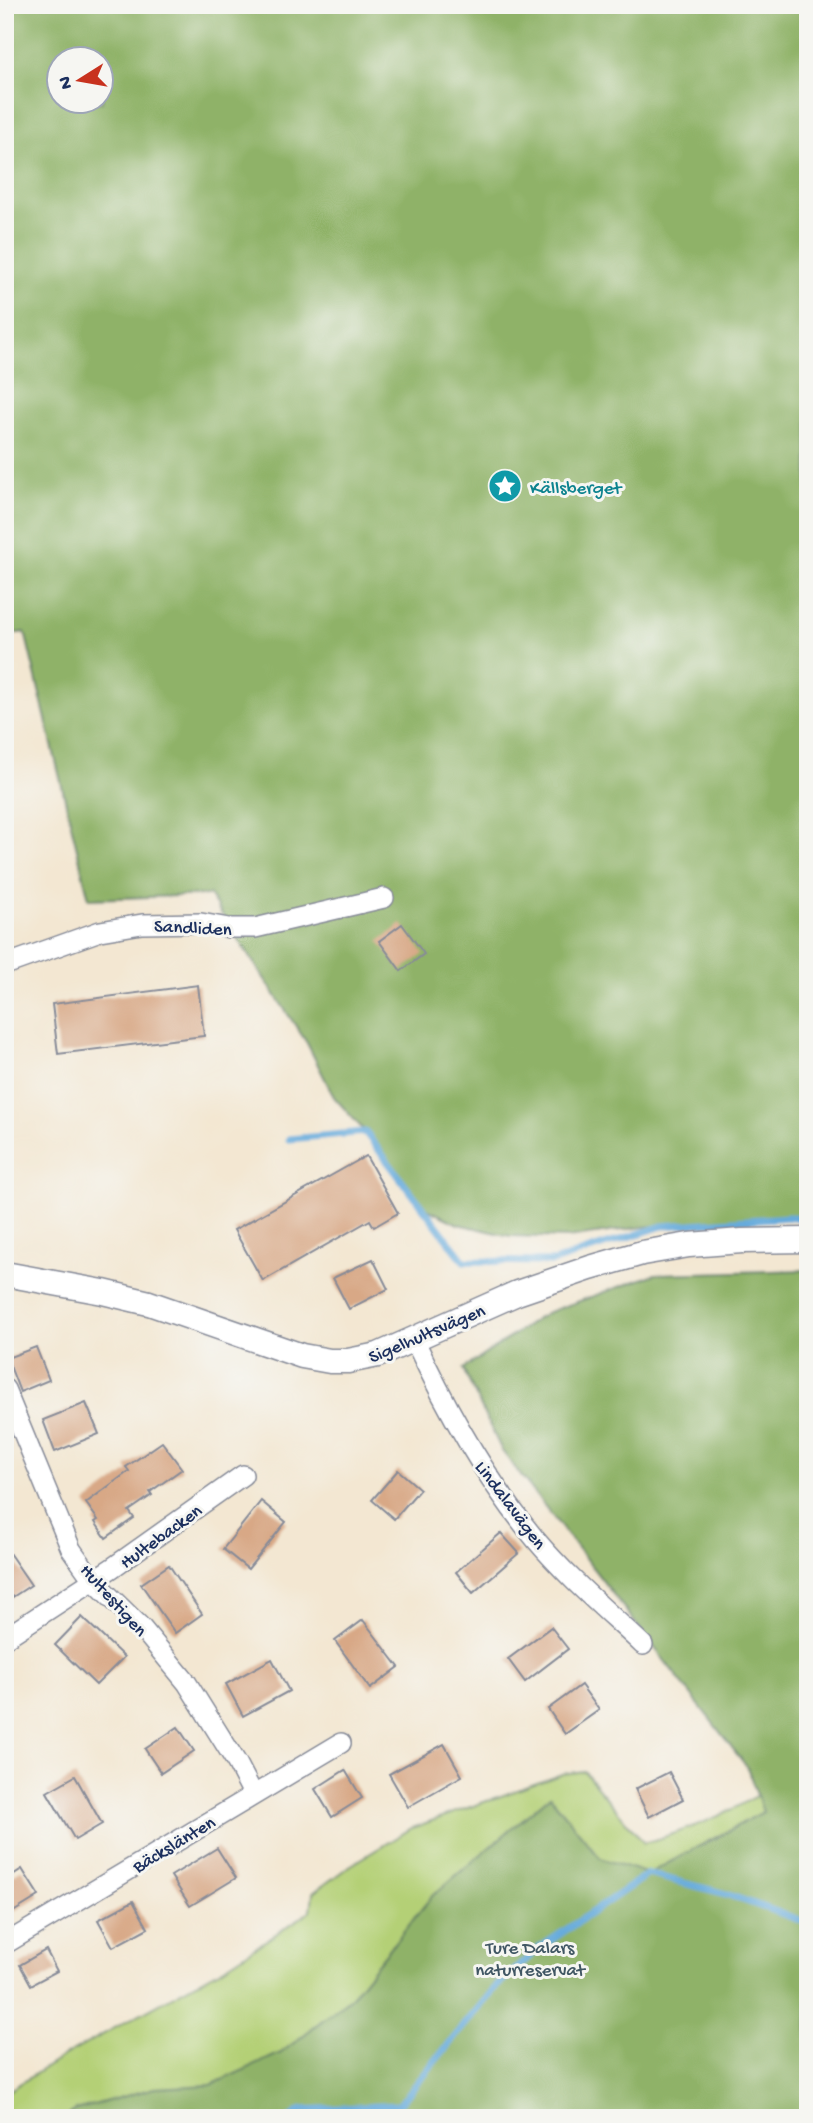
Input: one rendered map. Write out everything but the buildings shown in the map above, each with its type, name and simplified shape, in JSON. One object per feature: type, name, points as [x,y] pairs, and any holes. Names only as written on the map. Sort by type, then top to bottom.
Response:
[{"type":"street","name":"Sandliden","points":[[5,965],[100,930],[154,924],[201,923],[229,928],[254,928],[384,898]]},
{"type":"street","name":"Sigelhultsvägen","points":[[5,1274],[149,1303],[302,1356],[330,1361],[365,1359],[517,1293],[642,1253],[703,1244],[808,1240]]},
{"type":"street","name":"Lindalavägen","points":[[414,1339],[465,1438],[503,1497],[537,1541],[643,1645]]},
{"type":"street","name":"Hultestigen","points":[[5,1389],[71,1549],[93,1580],[141,1627],[187,1683],[253,1794]]},
{"type":"street","name":"Hultebacken","points":[[5,1638],[243,1475]]},
{"type":"street","name":"Bäckslänten","points":[[5,1944],[341,1744]]},
{"type":"green space","points":[[5,5],[808,5],[808,1216],[643,1227],[568,1238],[510,1236],[458,1224],[421,1206],[384,1153],[334,1097],[307,1043],[209,895],[89,899],[25,632],[5,635]]},
{"type":"green space","points":[[808,1270],[808,2118],[64,2118],[76,2110],[154,2088],[211,2085],[281,2053],[349,1999],[432,1896],[550,1796],[600,1858],[648,1874],[763,1812],[747,1767],[502,1451],[463,1369],[546,1313],[655,1274]]},
{"type":"green space","name":"Ture Dalars naturreservat","points":[[584,1771],[644,1843],[705,1822],[763,1792],[808,2118],[5,2118],[5,2093],[59,2059],[228,1965],[311,1911],[313,1893],[348,1867],[412,1828],[562,1774]]},
{"type":"waterway","points":[[289,1139],[365,1132],[464,1261],[553,1262],[662,1226],[808,1218]]},
{"type":"waterway","points":[[290,2118],[302,2110],[399,2105],[495,1988],[538,1949],[648,1874],[723,1893],[808,1923]]},
{"type":"place","name":"Källsberget","points":[[505,486]]}]
